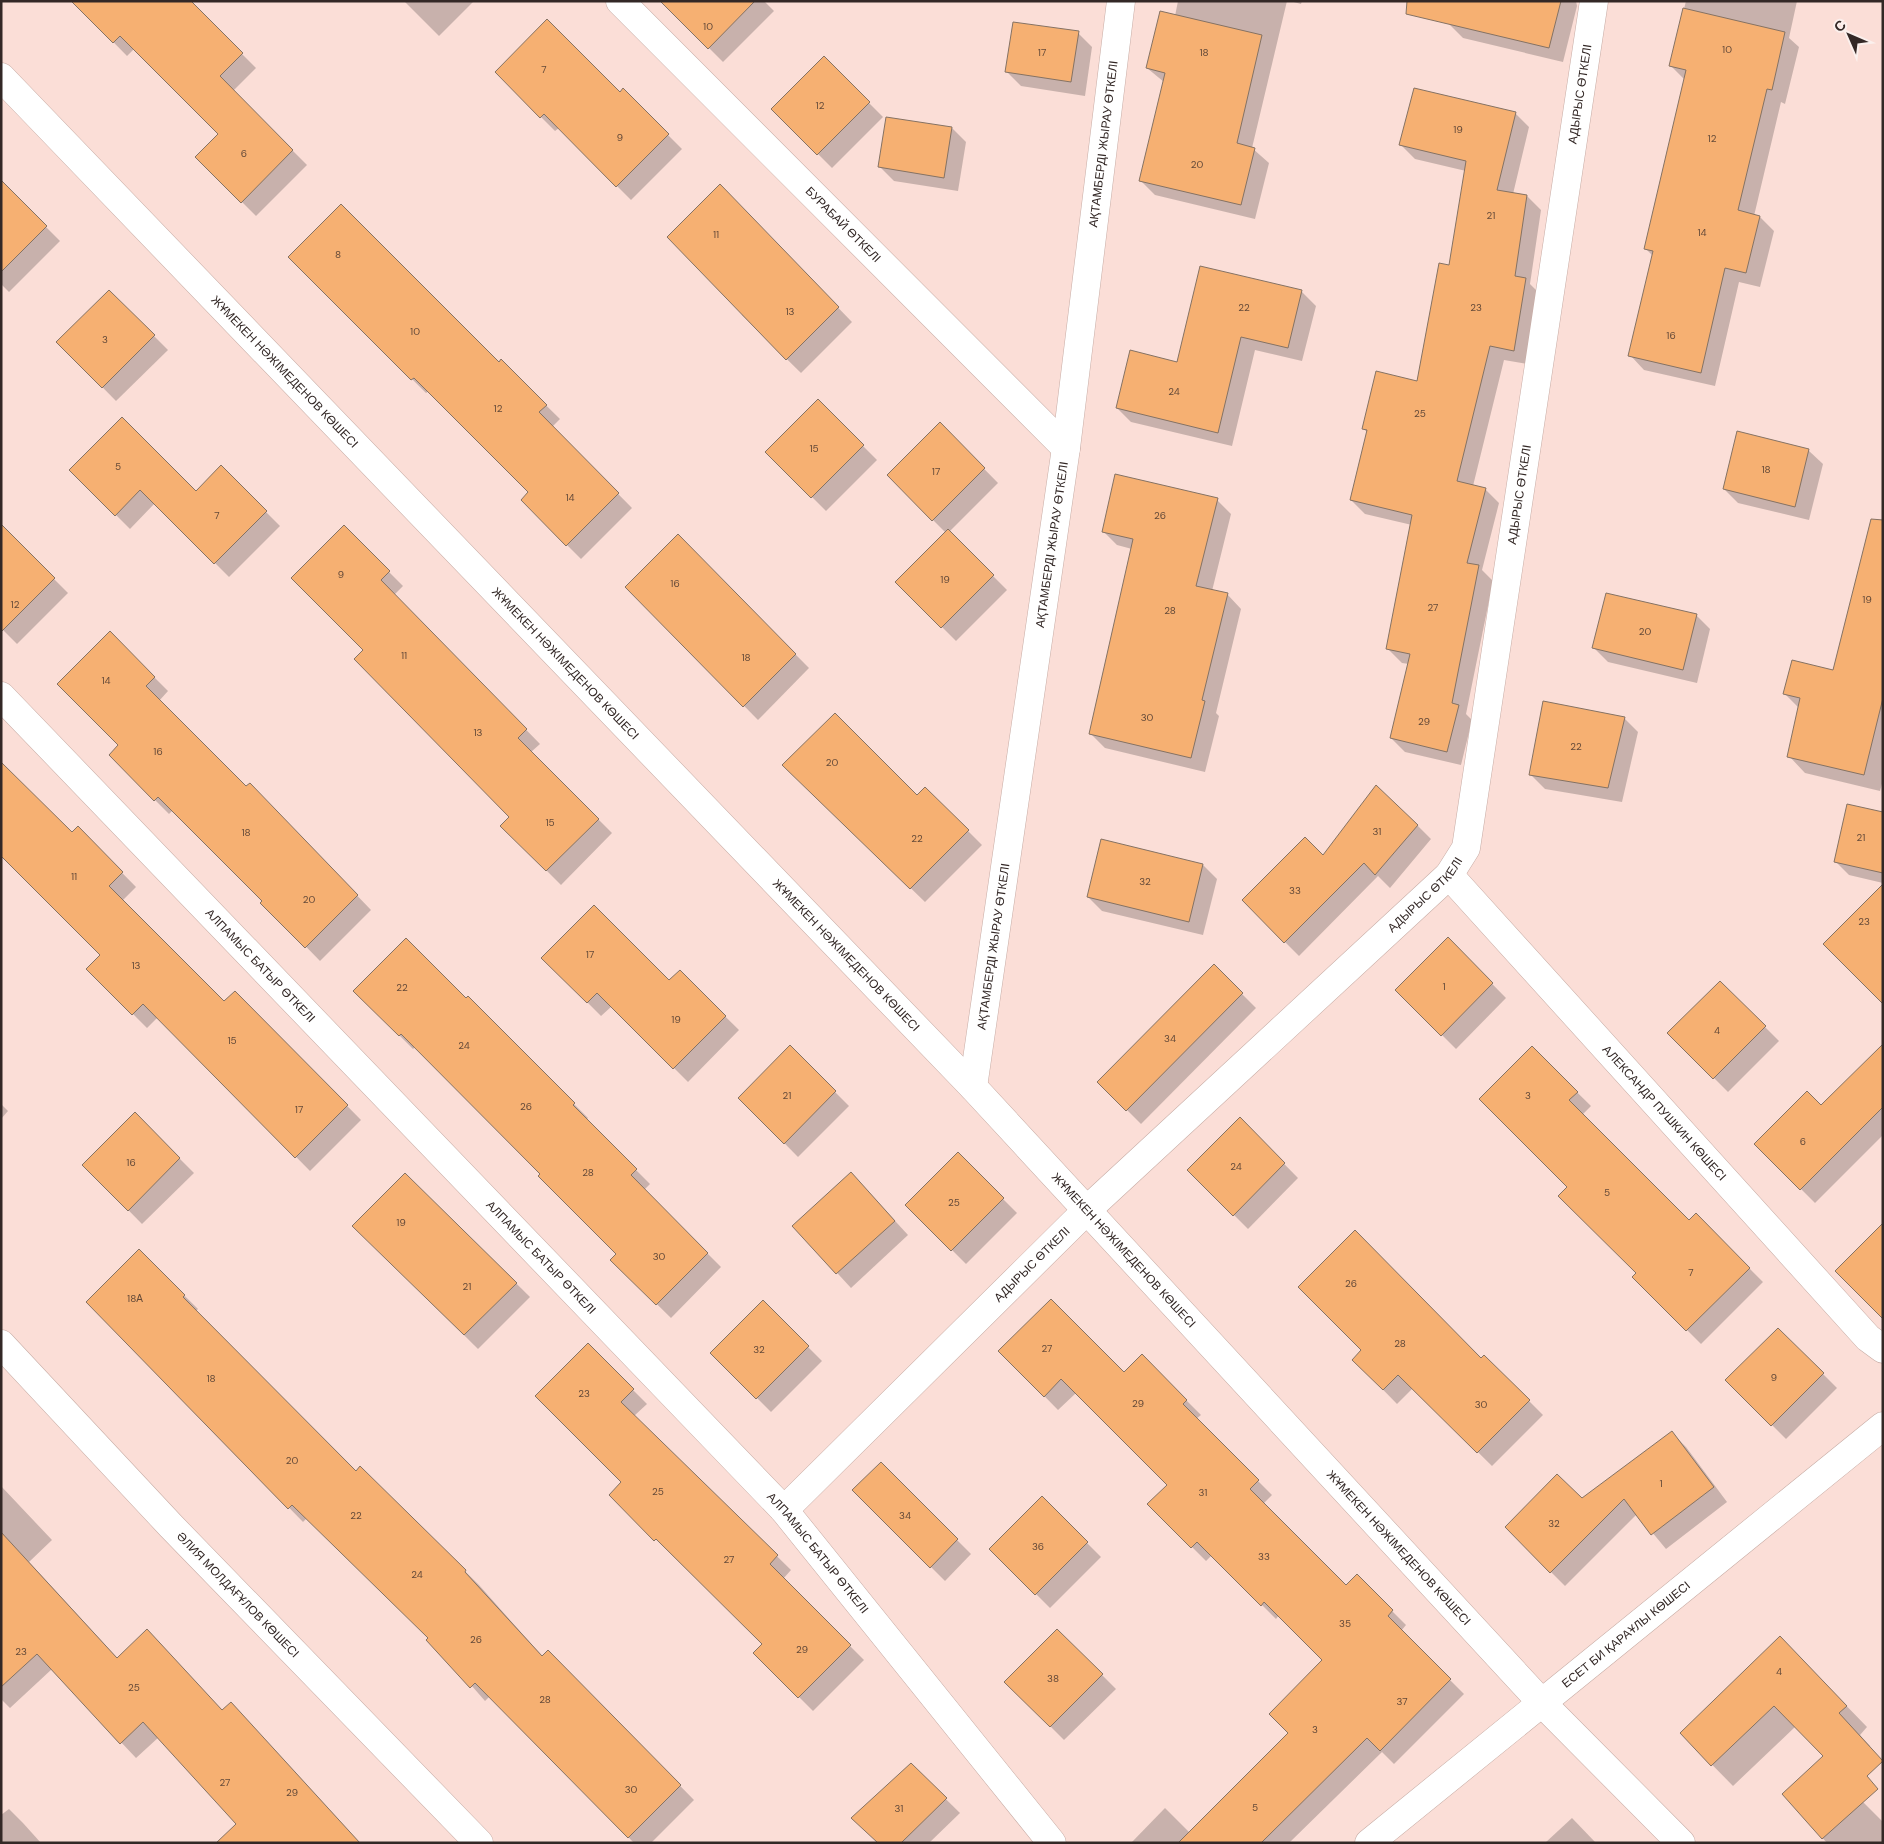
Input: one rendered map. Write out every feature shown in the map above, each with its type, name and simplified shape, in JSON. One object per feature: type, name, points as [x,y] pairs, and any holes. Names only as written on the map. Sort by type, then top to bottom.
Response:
[{"type":"street","name":"БУРАБАЙ ӨТКЕЛІ","points":[[620,1],[1066,448]]},
{"type":"street","name":"АҚТАМБЕРДІ ЖЫРАУ ӨТКЕЛІ","points":[[973,1087],[1066,448],[1121,1]]},
{"type":"street","name":"АДЫРЫС ӨТКЕЛІ","points":[[784,1510],[1088,1209],[1449,875],[1466,848],[1594,1]]},
{"type":"street","name":"ЖҰМЕКЕН НӘЖІМЕДЕНОВ КӨШЕСІ","points":[[1,77],[973,1087],[1088,1209],[1542,1703],[1681,1843]]},
{"type":"street","name":"АЛПАМЫС БАТЫР ӨТКЕЛІ","points":[[1,696],[784,1510],[1052,1843]]},
{"type":"street","name":"АЛЕКСАНДР ПУШКИН КӨШЕСІ","points":[[1449,875],[1855,1323],[1883,1349]]},
{"type":"street","name":"ӘЛИЯ МОЛДАҒҰЛОВ КӨШЕСІ","points":[[1,1344],[171,1526],[479,1843]]},
{"type":"street","name":"ЕСЕТ БИ ҚАРАҰЛЫ КӨШЕСІ","points":[[1369,1843],[1883,1426]]},
{"type":"building","points":[[71,1],[191,1],[243,53],[220,76],[293,150],[241,203],[195,157],[218,134],[120,36],[113,43]]},
{"type":"building","points":[[660,1],[755,1],[708,49]]},
{"type":"building","points":[[1407,1],[1561,1],[1549,48],[1406,14]]},
{"type":"building","points":[[1683,8],[1785,32],[1772,90],[1767,89],[1738,210],[1760,216],[1746,273],[1725,268],[1701,373],[1628,356],[1653,251],[1644,249],[1686,70],[1669,66]]},
{"type":"building","points":[[1160,11],[1262,35],[1237,143],[1255,148],[1241,205],[1139,181],[1165,73],[1146,68]]},
{"type":"building","points":[[547,19],[620,92],[623,88],[669,134],[616,187],[544,114],[540,118],[495,72]]},
{"type":"building","points":[[1013,22],[1079,31],[1071,82],[1005,72]]},
{"type":"building","points":[[824,56],[870,102],[817,155],[771,109]]},
{"type":"building","points":[[1414,88],[1516,112],[1497,190],[1527,195],[1515,276],[1526,278],[1514,351],[1490,346],[1457,481],[1486,488],[1467,563],[1479,565],[1452,703],[1459,705],[1447,752],[1390,738],[1410,654],[1386,649],[1412,515],[1350,500],[1367,430],[1362,429],[1376,371],[1417,381],[1439,263],[1449,265],[1466,161],[1399,145]]},
{"type":"building","points":[[886,117],[952,127],[944,178],[878,167]]},
{"type":"building","points":[[1,180],[47,226],[1,272]]},
{"type":"building","points":[[720,184],[839,307],[786,360],[667,237]]},
{"type":"building","points":[[341,204],[499,362],[501,359],[547,405],[539,412],[619,493],[566,546],[521,500],[528,492],[414,378],[411,380],[288,257]]},
{"type":"building","points":[[1200,266],[1302,290],[1288,348],[1241,337],[1218,433],[1116,408],[1130,350],[1177,362]]},
{"type":"building","points":[[109,290],[155,335],[102,388],[56,342]]},
{"type":"building","points":[[818,399],[864,445],[811,498],[765,452]]},
{"type":"building","points":[[122,417],[196,491],[221,465],[267,511],[214,564],[140,490],[115,516],[69,470]]},
{"type":"building","points":[[940,422],[985,468],[932,521],[887,475]]},
{"type":"building","points":[[1737,431],[1809,449],[1795,507],[1723,489]]},
{"type":"building","points":[[1115,474],[1218,498],[1196,586],[1228,593],[1202,700],[1205,701],[1191,758],[1089,734],[1133,539],[1102,532]]},
{"type":"building","points":[[1871,519],[1883,520],[1883,698],[1864,775],[1787,757],[1800,698],[1783,694],[1792,660],[1833,670]]},
{"type":"building","points":[[1,524],[55,578],[1,632]]},
{"type":"building","points":[[344,525],[390,571],[381,580],[527,729],[518,738],[599,819],[546,871],[500,826],[509,817],[354,659],[363,650],[291,578]]},
{"type":"building","points":[[948,529],[994,575],[941,628],[895,582]]},
{"type":"building","points":[[678,534],[796,654],[743,707],[625,587]]},
{"type":"building","points":[[1606,593],[1697,614],[1683,670],[1592,648]]},
{"type":"building","points":[[110,631],[155,677],[146,686],[246,786],[250,783],[358,895],[305,948],[260,903],[262,901],[158,797],[154,801],[109,755],[118,745],[57,684]]},
{"type":"building","points":[[1543,701],[1625,717],[1608,788],[1529,775]]},
{"type":"building","points":[[835,713],[917,795],[925,787],[969,830],[910,889],[782,765]]},
{"type":"building","points":[[1,762],[72,832],[78,826],[123,872],[109,886],[224,1001],[235,991],[348,1105],[295,1158],[143,1004],[132,1015],[86,969],[100,955],[1,856]]},
{"type":"building","points":[[1376,785],[1418,825],[1375,875],[1364,863],[1284,943],[1242,900],[1305,837],[1323,855]]},
{"type":"building","points":[[1847,804],[1883,812],[1883,873],[1834,862]]},
{"type":"building","points":[[1101,839],[1203,864],[1189,922],[1087,897]]},
{"type":"building","points":[[1883,884],[1883,1004],[1823,944]]},
{"type":"building","points":[[594,905],[669,980],[680,970],[726,1016],[673,1069],[597,993],[587,1003],[541,958]]},
{"type":"building","points":[[1448,937],[1493,983],[1441,1036],[1395,990]]},
{"type":"building","points":[[406,938],[466,998],[468,996],[575,1103],[573,1105],[637,1169],[631,1175],[708,1253],[656,1305],[610,1260],[616,1254],[538,1176],[540,1174],[401,1034],[399,1036],[353,991]]},
{"type":"building","points":[[1214,964],[1243,993],[1126,1111],[1097,1082]]},
{"type":"building","points":[[1720,981],[1766,1026],[1713,1079],[1667,1033]]},
{"type":"building","points":[[1883,1044],[1883,1107],[1800,1190],[1754,1144],[1807,1091],[1821,1105]]},
{"type":"building","points":[[790,1045],[836,1091],[784,1144],[738,1098]]},
{"type":"building","points":[[1532,1046],[1578,1092],[1569,1100],[1689,1220],[1696,1213],[1750,1268],[1686,1331],[1632,1277],[1636,1273],[1558,1196],[1567,1187],[1479,1099]]},
{"type":"building","points":[[135,1112],[180,1158],[128,1211],[82,1165]]},
{"type":"building","points":[[1240,1117],[1285,1163],[1233,1216],[1187,1170]]},
{"type":"building","points":[[958,1152],[1004,1198],[951,1251],[905,1205]]},
{"type":"building","points":[[851,1172],[895,1221],[836,1274],[792,1226]]},
{"type":"building","points":[[405,1173],[517,1283],[464,1335],[352,1226]]},
{"type":"building","points":[[1883,1223],[1883,1319],[1835,1271]]},
{"type":"building","points":[[1355,1230],[1481,1358],[1484,1355],[1530,1400],[1477,1453],[1398,1375],[1383,1390],[1352,1360],[1361,1350],[1298,1287]]},
{"type":"building","points":[[139,1249],[185,1295],[183,1297],[356,1471],[360,1466],[466,1570],[465,1572],[542,1656],[548,1650],[681,1785],[628,1838],[475,1683],[470,1688],[426,1640],[428,1638],[292,1505],[288,1509],[86,1302]]},
{"type":"building","points":[[1051,1299],[1124,1372],[1142,1354],[1187,1400],[1183,1404],[1259,1480],[1250,1489],[1346,1585],[1357,1574],[1393,1610],[1388,1616],[1451,1679],[1380,1751],[1367,1738],[1261,1843],[1178,1843],[1288,1733],[1269,1714],[1322,1660],[1264,1602],[1261,1606],[1197,1542],[1191,1548],[1147,1504],[1167,1485],[1061,1379],[1044,1397],[998,1351]]},
{"type":"building","points":[[763,1300],[809,1346],[756,1399],[710,1353]]},
{"type":"building","points":[[1778,1328],[1824,1373],[1771,1426],[1725,1380]]},
{"type":"building","points":[[588,1343],[634,1389],[621,1402],[778,1555],[770,1564],[851,1645],[798,1698],[753,1653],[762,1644],[656,1539],[654,1541],[609,1495],[621,1482],[535,1396]]},
{"type":"building","points":[[1672,1431],[1714,1487],[1651,1535],[1624,1499],[1550,1573],[1505,1527],[1557,1474],[1582,1498]]},
{"type":"building","points":[[881,1462],[958,1539],[930,1568],[852,1490]]},
{"type":"building","points":[[1042,1496],[1088,1542],[1035,1595],[989,1549]]},
{"type":"building","points":[[1,1532],[117,1658],[147,1629],[222,1710],[231,1702],[360,1843],[216,1843],[236,1824],[143,1722],[120,1744],[37,1654],[1,1687]]},
{"type":"building","points":[[1057,1629],[1103,1674],[1050,1727],[1004,1682]]},
{"type":"building","points":[[1780,1636],[1847,1706],[1839,1713],[1883,1761],[1867,1776],[1878,1789],[1822,1839],[1782,1794],[1823,1756],[1774,1706],[1711,1766],[1680,1733]]},
{"type":"building","points":[[911,1763],[947,1798],[901,1843],[878,1843],[851,1818]]}]
